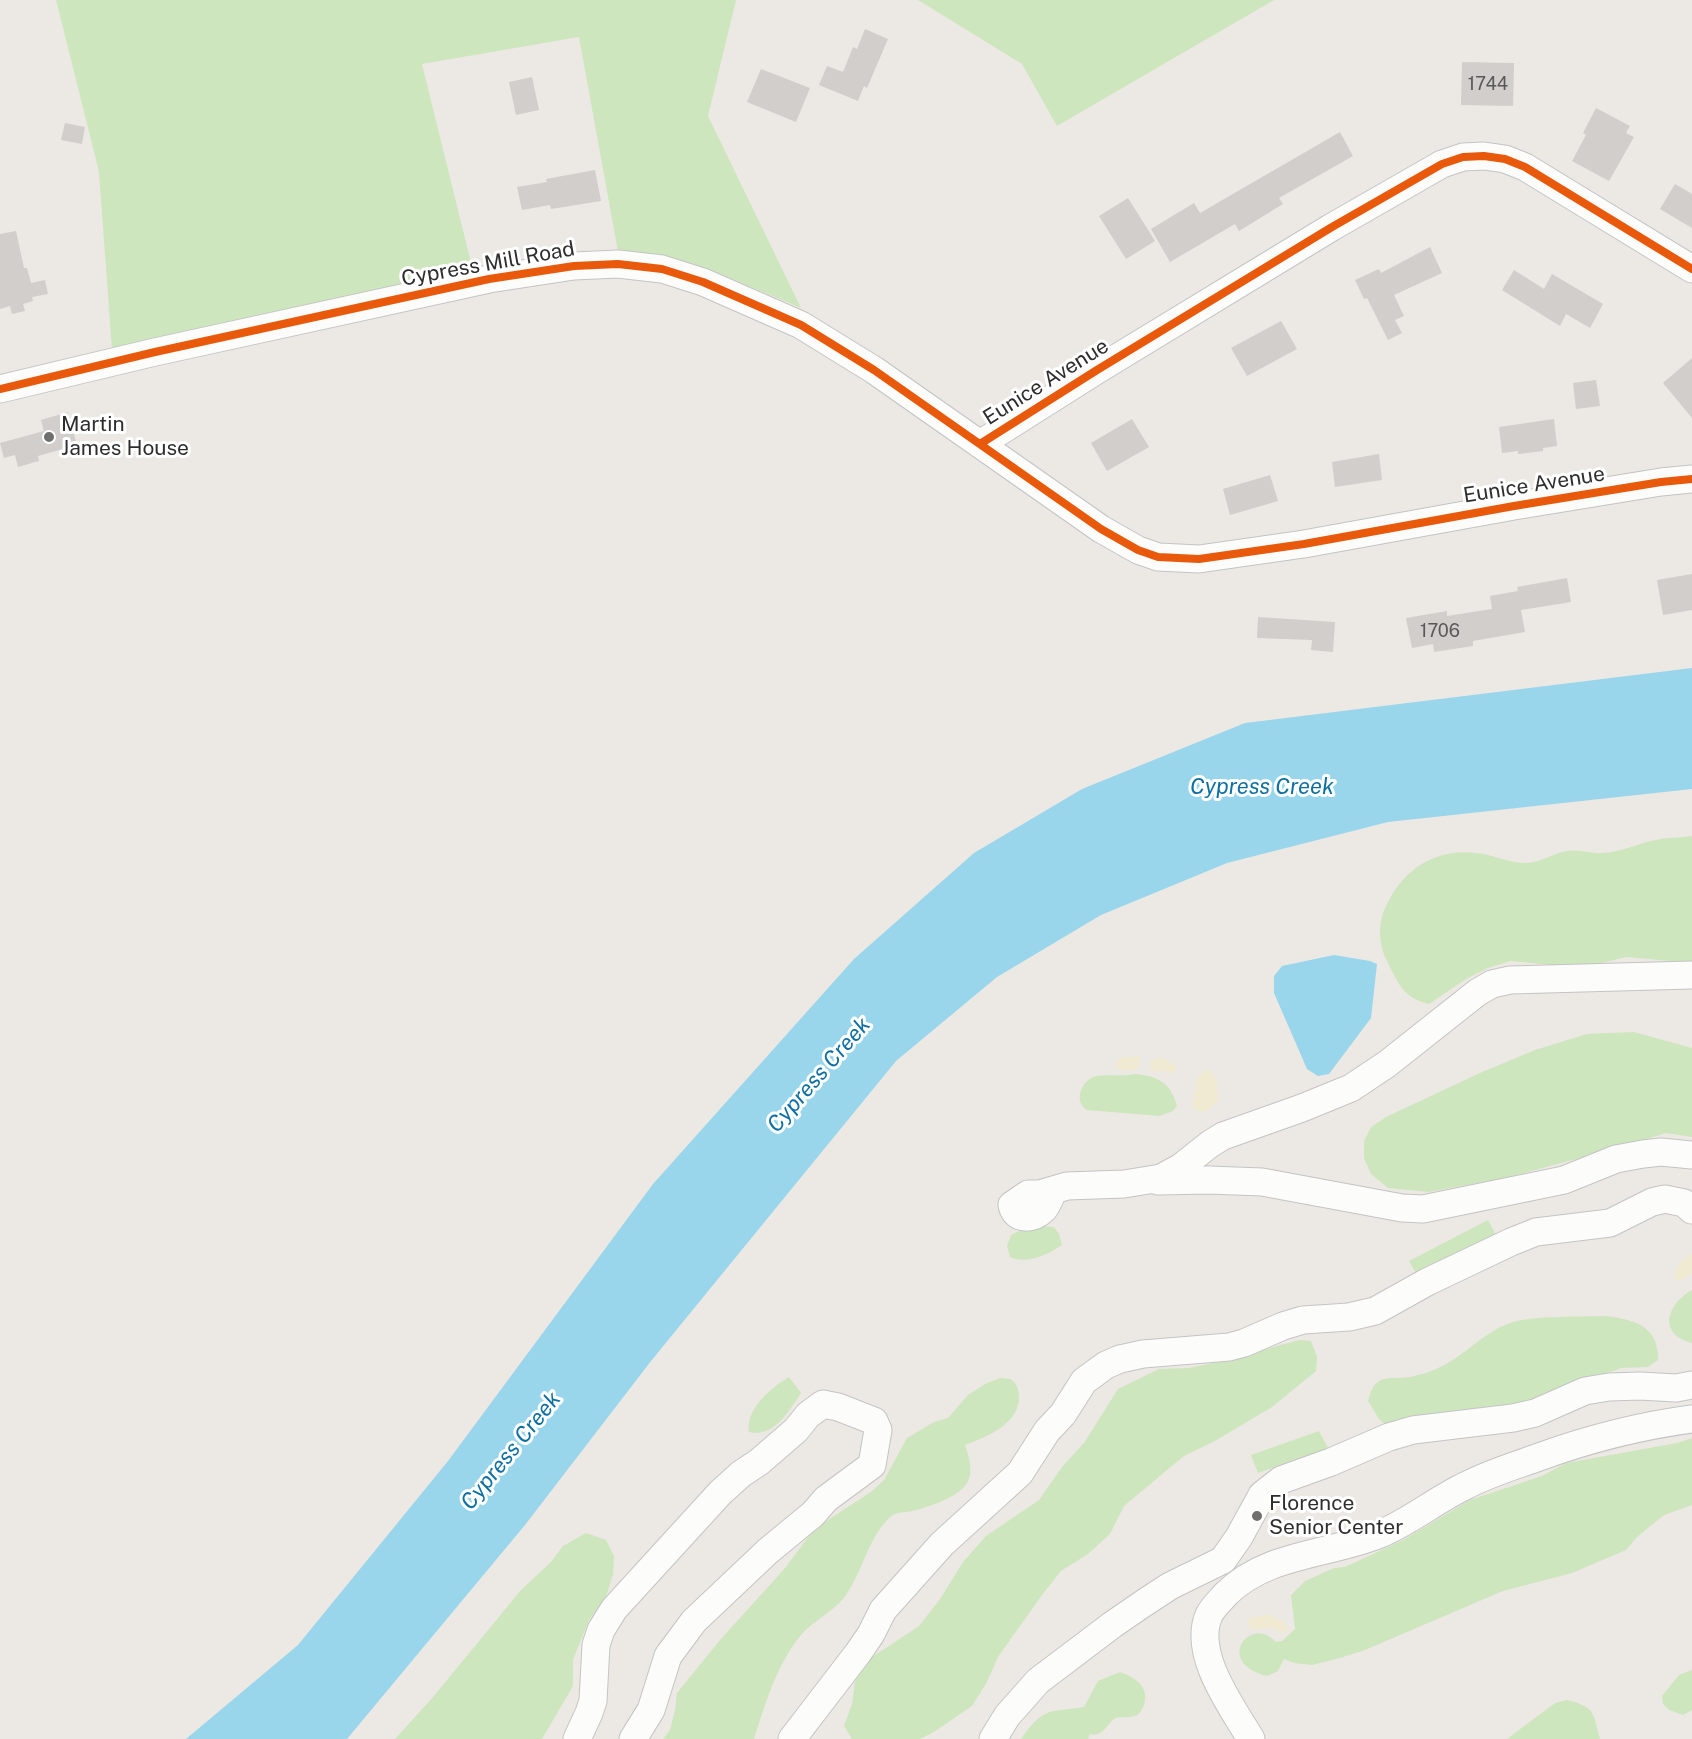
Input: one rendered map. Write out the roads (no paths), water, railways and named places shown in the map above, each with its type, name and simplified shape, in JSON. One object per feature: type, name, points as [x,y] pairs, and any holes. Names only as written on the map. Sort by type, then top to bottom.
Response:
[{"type":"street","name":"Eunice Avenue","points":[[1692,269],[1525,167],[1505,159],[1484,156],[1463,157],[1442,164],[1332,227],[980,444],[1101,530],[1138,550],[1158,557],[1178,558],[1200,559],[1262,551],[1524,504],[1692,479]]},
{"type":"street","name":"Cypress Mill Road","points":[[0,389],[447,287],[574,266],[618,264],[662,269],[703,282],[801,325],[874,370],[980,444]]},
{"type":"street","points":[[1151,1181],[1170,1173],[1223,1136],[1351,1088],[1387,1064],[1469,999],[1492,984],[1510,980],[1692,975]]},
{"type":"street","points":[[1053,1191],[1067,1186],[1151,1181],[1262,1182],[1402,1208],[1423,1209],[1564,1180],[1617,1159],[1661,1152],[1692,1155]]},
{"type":"street","points":[[792,1739],[858,1653],[883,1610],[942,1544],[1020,1473],[1047,1431],[1063,1414],[1084,1382],[1106,1365],[1143,1354],[1229,1347],[1303,1320],[1349,1317],[1375,1311],[1427,1282],[1536,1232],[1610,1223],[1665,1199],[1684,1203],[1692,1210]]},
{"type":"street","points":[[993,1739],[1007,1716],[1038,1681],[1143,1603],[1170,1586],[1223,1560],[1262,1495],[1281,1480],[1389,1437],[1413,1430],[1513,1418],[1535,1413],[1585,1391],[1609,1387],[1640,1386],[1676,1389],[1692,1385]]},
{"type":"street","points":[[576,1739],[590,1713],[595,1688],[594,1652],[607,1619],[698,1515],[741,1474],[759,1462],[796,1430],[808,1414],[824,1404],[874,1421],[878,1430],[872,1465],[826,1499],[813,1514],[775,1545],[694,1621],[669,1656],[651,1710],[633,1739]]},
{"type":"street","points":[[1251,1739],[1216,1679],[1204,1634],[1209,1616],[1217,1602],[1233,1586],[1261,1569],[1379,1534],[1465,1486],[1506,1467],[1577,1443],[1622,1431],[1692,1419]]},
{"type":"water","name":"Cypress Creek","points":[[1692,668],[1692,789],[1388,822],[1227,863],[1101,915],[997,977],[896,1061],[651,1361],[525,1525],[347,1739],[186,1739],[298,1645],[448,1461],[653,1184],[854,959],[974,853],[1082,789],[1245,723]]},
{"type":"water","points":[[1334,955],[1377,964],[1371,1018],[1329,1074],[1318,1076],[1307,1069],[1274,993],[1274,976],[1282,966]]},
{"type":"place","name":"Martin James House","points":[[49,437]]},
{"type":"place","name":"Florence Senior Center","points":[[1257,1516]]}]
